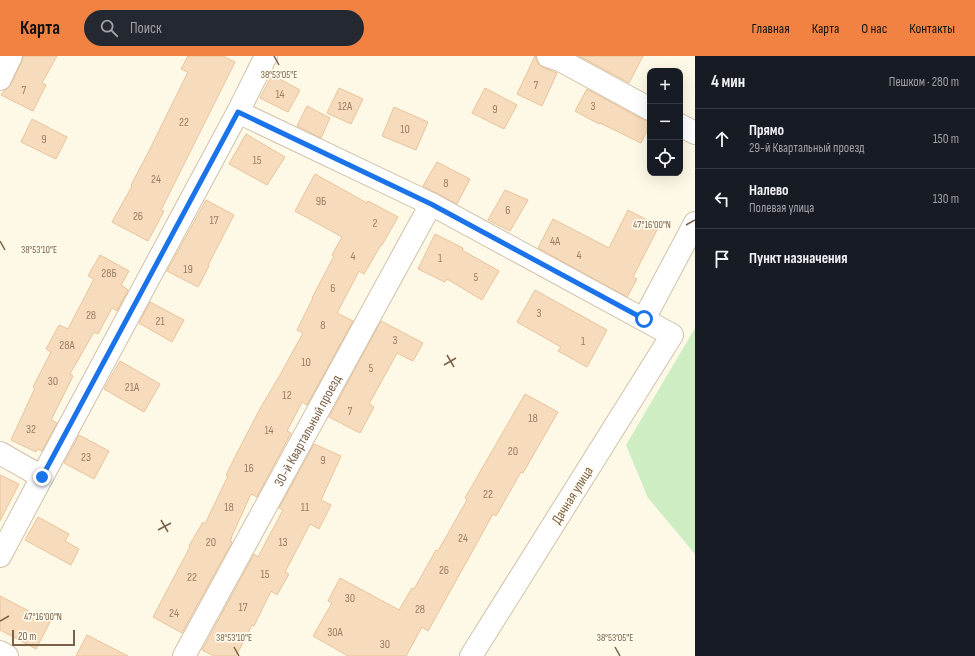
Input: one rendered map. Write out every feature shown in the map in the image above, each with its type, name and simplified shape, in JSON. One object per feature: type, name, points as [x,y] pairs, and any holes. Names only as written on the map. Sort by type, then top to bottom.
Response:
[{"type":"street","points":[[0,79],[11,56]]},
{"type":"street","points":[[0,556],[238,112],[266,56]]},
{"type":"street","points":[[548,56],[560,60],[647,107]]},
{"type":"street","points":[[238,112],[431,204],[644,319],[695,223]]},
{"type":"street","points":[[683,127],[695,133]]},
{"type":"street","name":"30-й Квартальный проезд","points":[[184,656],[431,204]]},
{"type":"street","name":"Дачная улица","points":[[471,656],[672,335],[644,319]]},
{"type":"street","points":[[0,453],[42,477]]},
{"type":"street","points":[[0,652],[6,656]]},
{"type":"green space","points":[[695,328],[695,554],[648,498],[626,445]]},
{"type":"building","points":[[23,56],[57,56],[42,83],[46,85],[33,111],[1,95],[11,84]]},
{"type":"building","points":[[188,56],[223,56],[235,62],[161,210],[164,211],[148,241],[112,222],[132,186],[131,185],[188,72],[181,69]]},
{"type":"building","points":[[535,56],[539,65],[557,73],[542,106],[517,94]]},
{"type":"building","points":[[579,56],[643,56],[629,83]]},
{"type":"building","points":[[272,75],[300,90],[288,112],[260,98]]},
{"type":"building","points":[[339,88],[363,99],[351,124],[327,113]]},
{"type":"building","points":[[485,88],[517,105],[504,129],[472,113]]},
{"type":"building","points":[[587,89],[647,120],[647,131],[641,143],[600,123],[599,124],[575,111]]},
{"type":"building","points":[[307,106],[330,118],[321,138],[297,126]]},
{"type":"building","points":[[394,107],[428,122],[416,150],[382,136]]},
{"type":"building","points":[[32,119],[67,137],[56,159],[21,142]]},
{"type":"building","points":[[246,134],[285,157],[267,185],[229,164]]},
{"type":"building","points":[[437,162],[470,179],[457,204],[423,186]]},
{"type":"building","points":[[315,174],[367,203],[368,201],[398,217],[364,274],[359,271],[337,313],[353,321],[307,405],[302,402],[287,431],[291,433],[257,497],[251,494],[231,538],[230,541],[232,542],[182,633],[153,617],[190,547],[189,546],[203,522],[205,524],[228,476],[226,475],[261,407],[303,333],[297,330],[342,237],[295,211]]},
{"type":"building","points":[[505,190],[528,200],[510,231],[488,220]]},
{"type":"building","points":[[206,200],[234,215],[198,287],[167,271]]},
{"type":"building","points":[[628,210],[659,226],[633,277],[637,279],[627,297],[538,248],[553,219],[609,248]]},
{"type":"building","points":[[435,234],[463,248],[462,250],[499,271],[482,300],[447,279],[445,282],[418,269]]},
{"type":"building","points":[[100,255],[129,271],[121,285],[128,290],[117,311],[112,308],[98,334],[94,332],[70,374],[73,376],[51,420],[57,423],[42,451],[37,449],[36,452],[11,440],[35,388],[33,387],[51,352],[46,349],[59,325],[68,329],[94,279],[88,276]]},
{"type":"building","points":[[535,290],[607,330],[587,367],[558,351],[561,347],[517,322]]},
{"type":"building","points":[[150,302],[184,320],[172,342],[139,323]]},
{"type":"building","points":[[381,321],[423,343],[413,361],[397,353],[369,404],[374,407],[360,433],[329,417]]},
{"type":"building","points":[[120,361],[160,384],[144,412],[104,389]]},
{"type":"building","points":[[525,394],[558,412],[496,516],[493,514],[428,631],[422,627],[406,656],[348,656],[313,636],[332,603],[328,601],[340,578],[399,610],[412,588],[414,589],[436,550],[438,551],[467,500],[465,498]]},
{"type":"building","points":[[79,435],[109,451],[94,479],[64,463]]},
{"type":"building","points":[[314,444],[341,456],[321,500],[331,505],[319,529],[310,524],[285,572],[289,574],[277,595],[271,591],[254,626],[252,625],[236,656],[214,656],[202,650],[254,554],[258,557],[283,510],[279,508]]},
{"type":"building","points":[[0,475],[19,484],[0,521]]},
{"type":"building","points":[[38,517],[69,534],[65,541],[79,549],[71,565],[25,540]]},
{"type":"building","points":[[0,596],[50,622],[36,649],[0,630]]},
{"type":"building","points":[[87,635],[128,656],[76,656]]},
{"type":"route","points":[[42,477],[238,112],[431,204],[644,319]]}]
